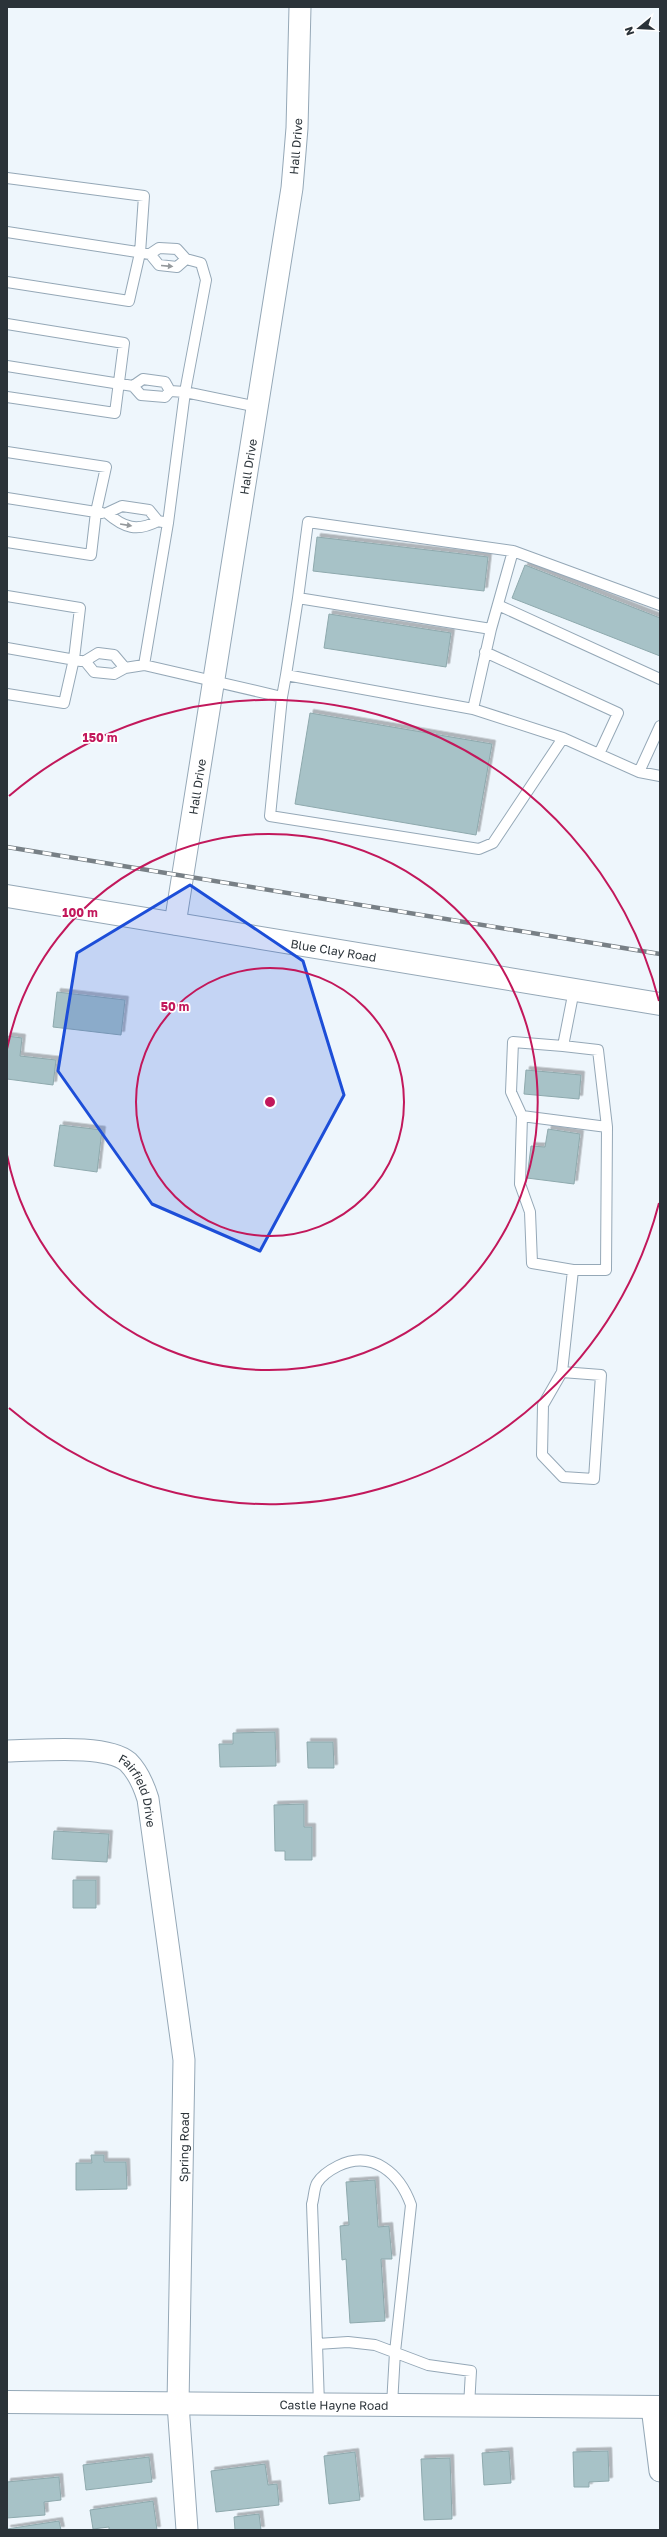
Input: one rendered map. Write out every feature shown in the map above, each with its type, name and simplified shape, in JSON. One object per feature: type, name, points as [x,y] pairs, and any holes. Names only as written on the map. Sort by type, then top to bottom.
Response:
[{"type":"street","name":"Hall Drive","points":[[175,924],[212,683],[258,407],[292,188],[298,120],[300,7]]},
{"type":"street","name":"Blue Clay Road","points":[[7,896],[660,1004]]},
{"type":"street","name":"Fairfield Drive","points":[[7,1751],[92,1751],[106,1753],[127,1761],[144,1786],[148,1799],[160,1892]]},
{"type":"street","name":"Spring Road","points":[[160,1892],[184,2060],[178,2404],[187,2530]]},
{"type":"street","name":"Castle Hayne Road","points":[[7,2402],[656,2407]]},
{"type":"street","points":[[656,2407],[660,2471]]},
{"type":"lane","points":[[7,178],[144,196],[145,254],[129,301],[7,282]]},
{"type":"lane","points":[[7,232],[145,254],[159,265],[178,267],[186,259]]},
{"type":"lane","points":[[144,665],[168,523],[185,392],[206,280],[201,263],[186,259],[177,249],[159,248],[145,254]]},
{"type":"lane","points":[[7,324],[124,343],[115,413],[7,397]]},
{"type":"lane","points":[[7,366],[133,386],[141,395],[165,397],[170,391]]},
{"type":"lane","points":[[133,386],[143,379],[165,382],[170,391]]},
{"type":"lane","points":[[170,391],[185,392],[258,407]]},
{"type":"lane","points":[[7,452],[106,468],[96,512],[91,555],[7,542]]},
{"type":"lane","points":[[7,498],[107,514],[120,525],[126,526],[147,527],[158,521]]},
{"type":"lane","points":[[107,514],[122,506],[149,510],[158,521],[168,523]]},
{"type":"lane","points":[[563,738],[493,843],[479,849],[270,816],[282,697],[298,598],[308,522],[513,551],[660,605]]},
{"type":"lane","points":[[473,709],[490,629],[513,551]]},
{"type":"lane","points":[[7,596],[80,608],[74,659],[64,703],[7,694]]},
{"type":"lane","points":[[298,598],[490,629]]},
{"type":"lane","points":[[498,605],[660,679]]},
{"type":"lane","points":[[7,648],[85,661],[94,672],[114,674],[125,668],[144,665],[212,683],[282,697]]},
{"type":"lane","points":[[485,652],[618,714],[599,754]]},
{"type":"lane","points":[[85,661],[98,653],[114,655],[125,668]]},
{"type":"lane","points":[[286,675],[473,709],[563,738],[640,772],[660,776]]},
{"type":"lane","points":[[640,772],[660,726]]},
{"type":"lane","points":[[563,1046],[574,990]]},
{"type":"lane","points":[[514,1042],[563,1046],[598,1050],[607,1127],[606,1270],[573,1270],[532,1264],[530,1212],[520,1184],[522,1116],[511,1092],[514,1042]]},
{"type":"lane","points":[[522,1116],[607,1127]]},
{"type":"lane","points":[[562,1372],[601,1375],[594,1479],[563,1477],[542,1455],[543,1405],[562,1372],[573,1270]]},
{"type":"lane","points":[[319,2405],[312,2204],[316,2184],[327,2172],[345,2163],[367,2160],[384,2166],[394,2175],[406,2190],[411,2205],[395,2352],[392,2405]]},
{"type":"lane","points":[[317,2344],[362,2343],[375,2345],[428,2365],[472,2371],[469,2406]]},
{"type":"highlighted area","points":[[190,885],[303,961],[344,1095],[260,1251],[152,1204],[58,1071],[77,953]]},
{"type":"building","points":[[317,537],[488,557],[484,591],[313,571]]},
{"type":"building","points":[[525,565],[660,618],[660,656],[512,598]]},
{"type":"building","points":[[329,614],[451,633],[446,667],[324,648]]},
{"type":"building","points":[[310,713],[492,744],[476,835],[295,804]]},
{"type":"building","points":[[57,992],[125,1000],[121,1035],[53,1027]]},
{"type":"building","points":[[7,1036],[22,1038],[20,1056],[56,1060],[53,1085],[7,1079]]},
{"type":"building","points":[[526,1070],[581,1075],[579,1099],[524,1094]]},
{"type":"building","points":[[60,1125],[102,1130],[97,1172],[54,1166]]},
{"type":"building","points":[[548,1129],[580,1134],[574,1184],[527,1178],[531,1146],[545,1147]]},
{"type":"building","points":[[275,1732],[276,1766],[220,1767],[219,1744],[233,1744],[233,1733]]},
{"type":"building","points":[[307,1742],[333,1742],[334,1768],[308,1768]]},
{"type":"building","points":[[304,1804],[304,1827],[312,1827],[312,1860],[285,1860],[285,1851],[275,1851],[274,1805]]},
{"type":"building","points":[[54,1831],[109,1834],[107,1862],[52,1859]]},
{"type":"building","points":[[73,1880],[96,1880],[96,1908],[73,1908]]},
{"type":"building","points":[[91,2155],[104,2155],[104,2162],[126,2162],[127,2189],[76,2190],[76,2163],[92,2163]]},
{"type":"building","points":[[375,2180],[378,2227],[389,2226],[392,2259],[381,2259],[385,2321],[350,2323],[346,2259],[342,2260],[340,2226],[349,2225],[346,2182]]},
{"type":"building","points":[[509,2451],[511,2483],[484,2485],[482,2453]]},
{"type":"building","points":[[608,2451],[609,2481],[589,2482],[589,2487],[574,2487],[573,2452]]},
{"type":"building","points":[[355,2452],[360,2500],[329,2504],[324,2456]]},
{"type":"building","points":[[149,2457],[152,2482],[86,2490],[83,2465]]},
{"type":"building","points":[[450,2458],[452,2519],[424,2520],[421,2459]]},
{"type":"building","points":[[265,2464],[268,2485],[277,2484],[279,2505],[216,2512],[211,2471]]},
{"type":"building","points":[[59,2477],[61,2500],[44,2502],[45,2515],[7,2518],[7,2482]]},
{"type":"building","points":[[153,2501],[157,2530],[109,2530],[109,2527],[93,2529],[90,2510]]},
{"type":"building","points":[[259,2514],[261,2530],[235,2530],[234,2517]]},
{"type":"building","points":[[59,2521],[61,2530],[7,2530],[7,2529]]},
{"type":"railway","points":[[7,847],[660,954]]}]
